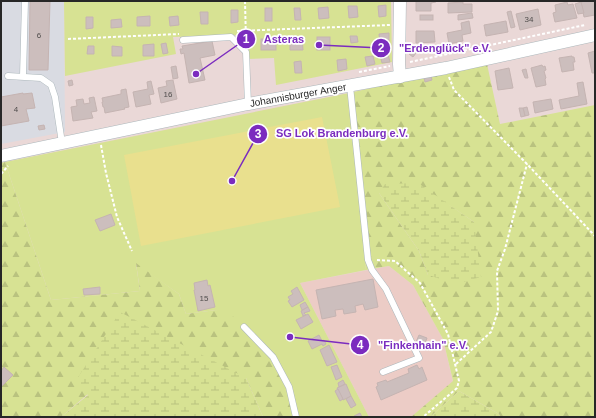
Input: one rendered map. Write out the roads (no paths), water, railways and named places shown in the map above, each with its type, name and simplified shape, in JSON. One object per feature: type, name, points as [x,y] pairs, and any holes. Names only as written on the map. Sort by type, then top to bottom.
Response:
[{"type":"street","points":[[400,1],[400,77]]},
{"type":"street","name":"Johannisburger Anger","points":[[1,156],[248,104],[446,68],[595,35]]},
{"type":"lane","points":[[23,76],[25,1]]},
{"type":"lane","points":[[183,40],[231,37],[246,52],[248,104]]},
{"type":"lane","points":[[8,76],[41,78],[51,85],[55,96],[62,144]]},
{"type":"lane","points":[[350,86],[368,260],[372,270],[386,289],[419,358],[383,372]]},
{"type":"lane","points":[[244,327],[273,357],[289,387],[296,417]]},
{"type":"place","name":"\"Erdenglück\" e.V.","points":[[319,45]]},
{"type":"place","name":"Asteras","points":[[196,74]]},
{"type":"place","name":"SG Lok Brandenburg e.V.","points":[[232,181]]},
{"type":"place","name":"\"Finkenhain\" e.V.","points":[[290,337]]}]
